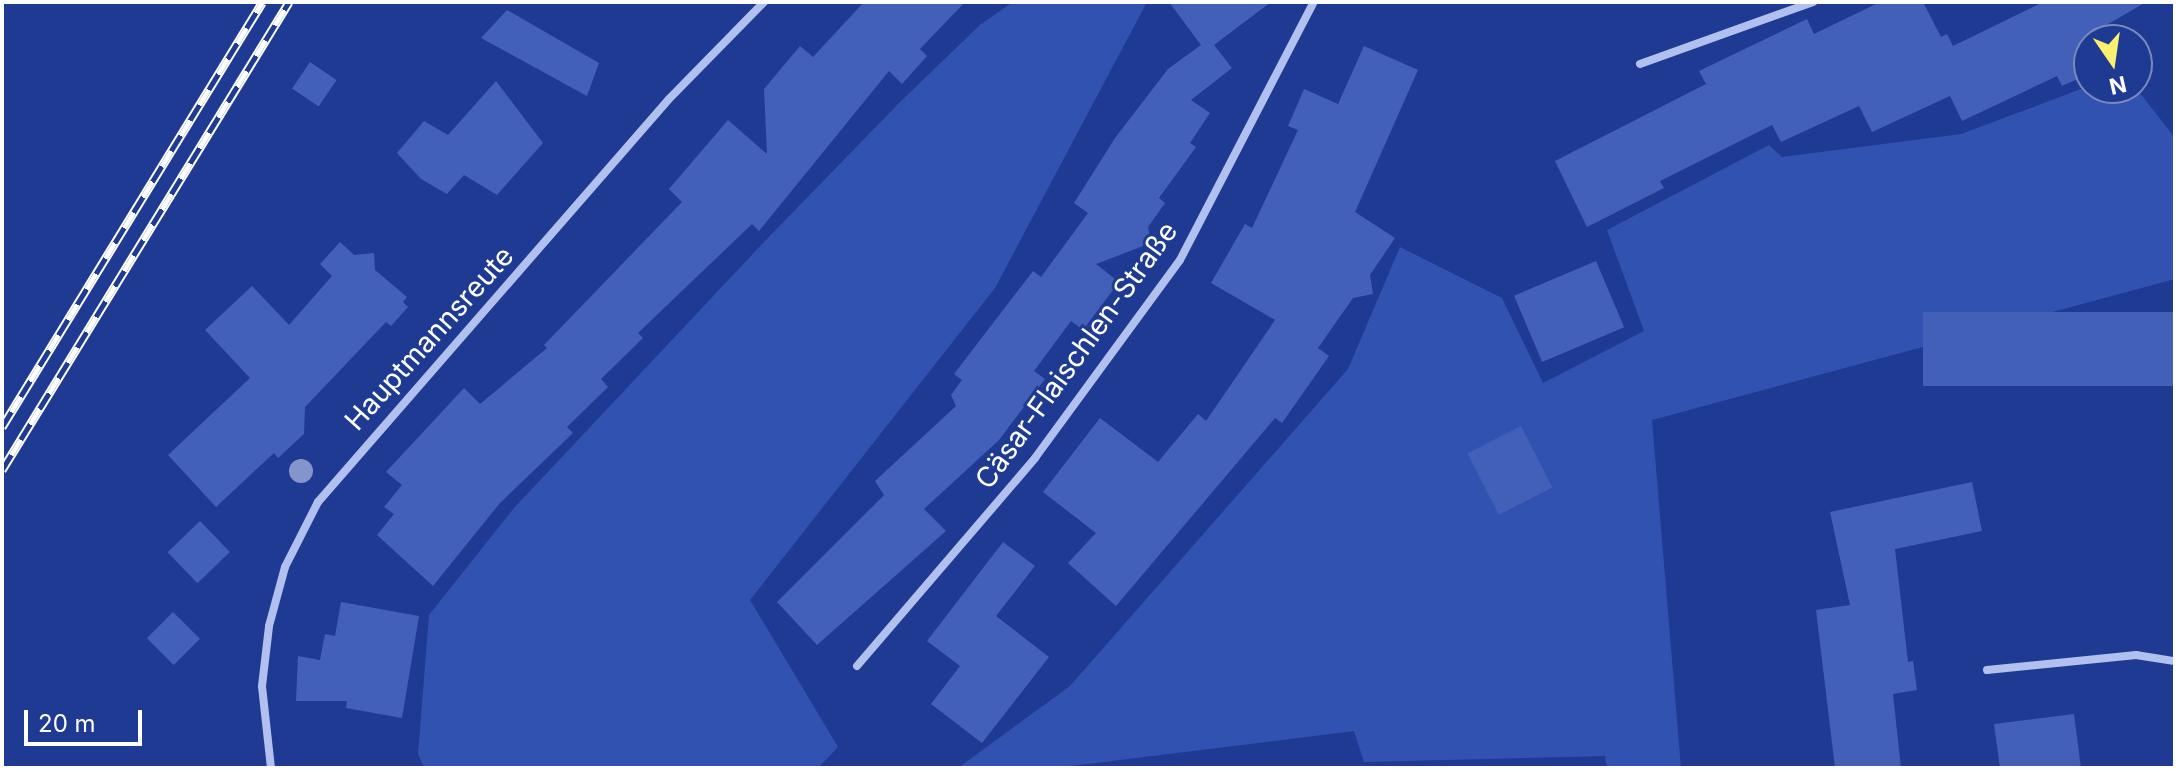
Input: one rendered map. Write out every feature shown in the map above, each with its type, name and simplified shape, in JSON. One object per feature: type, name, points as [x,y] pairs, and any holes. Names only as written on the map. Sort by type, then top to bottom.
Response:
[{"type":"street","name":"Hauptmannsreute","points":[[271,768],[262,686],[269,626],[285,567],[318,502],[669,99],[764,2]]},
{"type":"street","name":"Cäsar-Flaischlen-Straße","points":[[857,666],[1035,458],[1180,260],[1314,2]]},
{"type":"street","points":[[1640,64],[1813,2]]},
{"type":"street","points":[[1987,670],[2136,655],[2175,661]]},
{"type":"shaded area","points":[[1013,2],[1147,2],[995,288],[750,600],[838,747],[818,768],[424,768],[418,754],[429,615],[514,508],[765,241],[900,102],[981,24]]},
{"type":"shaded area","points":[[2073,92],[2073,104],[2148,104],[2175,138],[2175,279],[1652,420],[1681,768],[1607,768],[1605,756],[1364,762],[1354,731],[1055,768],[958,768],[1070,686],[1348,369],[1400,247],[1502,298],[1543,383],[1644,331],[1607,230],[1769,145],[1782,157],[1961,134]]},
{"type":"building","points":[[864,2],[965,2],[920,49],[927,56],[902,84],[889,71],[759,231],[752,224],[638,333],[643,338],[601,379],[608,387],[567,427],[573,433],[500,503],[433,586],[377,535],[394,514],[384,507],[402,485],[386,472],[464,388],[480,404],[547,348],[544,345],[682,202],[669,189],[728,120],[767,154],[764,89],[800,46],[813,57]]},
{"type":"building","points":[[1169,2],[1271,2],[1214,45],[1232,68],[1191,100],[1210,113],[1190,143],[1196,147],[1159,198],[1165,203],[1148,227],[1151,243],[1096,264],[1119,282],[1083,330],[1071,321],[1034,371],[1045,379],[999,440],[924,509],[946,531],[817,645],[777,602],[884,495],[875,481],[956,406],[951,395],[962,380],[954,374],[1033,271],[1041,277],[1088,213],[1074,203],[1115,138],[1168,69],[1201,45]]},
{"type":"building","points":[[1880,2],[1923,2],[1941,37],[1947,34],[1953,46],[2043,2],[2146,2],[2108,24],[2073,24],[2073,81],[2062,86],[2057,76],[1962,121],[1950,96],[1872,132],[1859,106],[1781,142],[1772,125],[1660,181],[1664,188],[1587,227],[1555,161],[1706,84],[1699,71],[1807,19],[1814,34]]},
{"type":"building","points":[[507,10],[599,63],[587,96],[481,38]]},
{"type":"building","points":[[1364,46],[1418,70],[1355,212],[1395,238],[1370,275],[1373,294],[1353,298],[1318,348],[1329,356],[1282,423],[1275,418],[1116,606],[1068,563],[1096,533],[1043,492],[1100,418],[1158,462],[1198,414],[1206,421],[1275,320],[1211,283],[1245,224],[1252,228],[1298,130],[1288,126],[1304,89],[1338,104]]},
{"type":"building","points":[[310,62],[337,80],[319,106],[292,89]]},
{"type":"building","points":[[496,81],[543,143],[497,195],[464,175],[447,194],[421,179],[397,153],[424,121],[448,135]]},
{"type":"building","points":[[340,242],[354,255],[374,253],[375,270],[407,297],[403,302],[408,307],[391,326],[386,322],[305,407],[304,434],[278,458],[274,453],[216,507],[168,455],[250,378],[205,330],[252,286],[289,325],[332,276],[320,264]]},
{"type":"building","points":[[1596,261],[1624,327],[1542,362],[1514,296]]},
{"type":"building","points":[[1923,312],[2175,312],[2175,386],[1923,386]]},
{"type":"building","points":[[1521,426],[1552,487],[1499,515],[1468,453]]},
{"type":"building","points":[[1972,482],[1982,531],[1895,549],[1908,662],[1913,661],[1917,690],[1893,694],[1901,768],[1835,768],[1816,610],[1850,605],[1830,512]]},
{"type":"building","points":[[200,521],[230,552],[198,583],[168,552]]},
{"type":"building","points":[[1003,542],[1035,566],[996,616],[1049,657],[982,743],[931,704],[960,666],[927,641]]},
{"type":"building","points":[[341,602],[419,616],[402,718],[346,708],[347,701],[296,701],[298,656],[320,660],[325,634],[335,636]]},
{"type":"building","points":[[173,612],[200,639],[174,665],[147,638]]},
{"type":"building","points":[[2074,714],[2081,768],[2000,768],[1994,724]]},
{"type":"railway","points":[[2,427],[262,2]]},
{"type":"railway","points":[[2,470],[289,2]]}]
